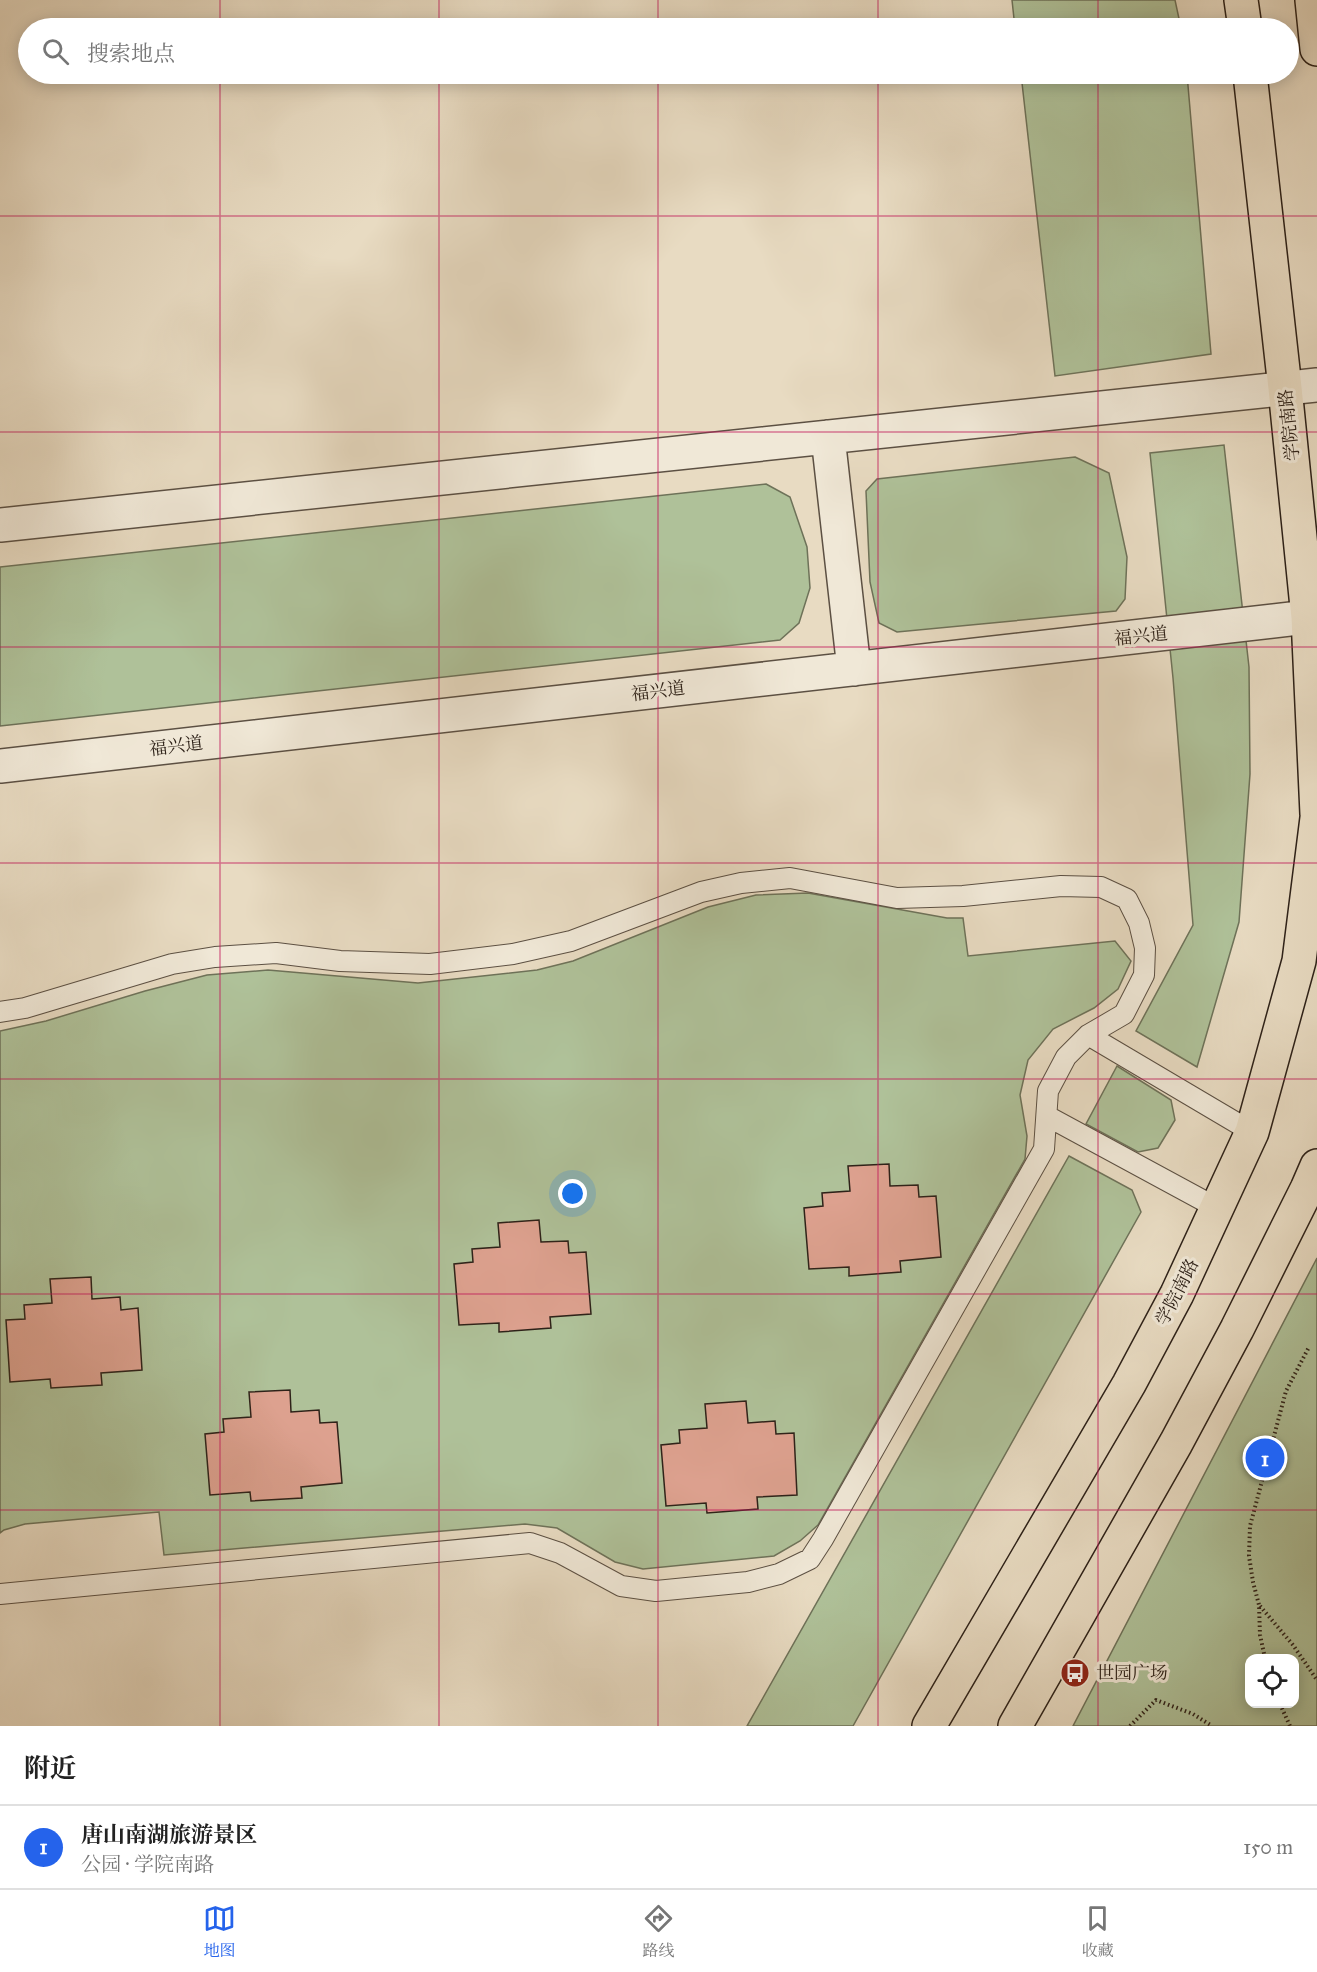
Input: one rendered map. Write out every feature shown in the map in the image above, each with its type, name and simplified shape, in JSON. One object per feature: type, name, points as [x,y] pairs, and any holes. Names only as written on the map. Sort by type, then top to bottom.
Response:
[{"type":"main road","points":[[1241,0],[1244,18]]},
{"type":"main road","points":[[1312,0],[1317,49]]},
{"type":"main road","name":"学院南路","points":[[929,1726],[1129,1384],[1177,1294],[1252,1132],[1299,961],[1317,816],[1312,617],[1251,84]]},
{"type":"main road","points":[[1015,1726],[1176,1443],[1237,1329],[1317,1166]]},
{"type":"street","points":[[0,525],[1317,385]]},
{"type":"street","points":[[828,437],[854,669]]},
{"type":"street","name":"福兴道","points":[[0,766],[1312,617]]},
{"type":"lane","points":[[0,1012],[25,1008],[172,964],[215,957],[276,953],[340,961],[430,964],[513,954],[571,941],[701,892],[741,883],[790,878],[897,898],[963,896],[1061,886],[1101,887],[1127,899],[1139,922],[1145,948],[1144,975],[1124,1014],[1088,1035],[1066,1057],[1048,1091],[1044,1149],[810,1559],[779,1574],[748,1582],[656,1591],[621,1586],[560,1553],[530,1543],[0,1594]]},
{"type":"lane","points":[[1088,1035],[1252,1132]]},
{"type":"lane","points":[[1047,1116],[1217,1208]]},
{"type":"path","points":[[1264,1654],[1260,1635],[1260,1605],[1253,1582],[1250,1556],[1250,1526],[1286,1391],[1309,1347]]},
{"type":"path","points":[[1260,1605],[1293,1645],[1317,1680]]},
{"type":"path","points":[[1130,1726],[1156,1700],[1193,1714],[1212,1726]]},
{"type":"path","points":[[1282,1708],[1290,1726]]},
{"type":"green space","points":[[1012,0],[1175,0],[1179,18],[1014,18]]},
{"type":"green space","points":[[1022,84],[1188,84],[1211,354],[1055,376]]},
{"type":"green space","points":[[1224,445],[1249,667],[1250,774],[1239,922],[1197,1067],[1136,1031],[1193,925],[1173,678],[1150,453]]},
{"type":"green space","points":[[1075,457],[1109,473],[1127,557],[1125,599],[1116,611],[897,632],[879,623],[870,582],[866,491],[877,479]]},
{"type":"green space","points":[[766,484],[790,497],[807,547],[810,588],[799,623],[780,640],[0,726],[0,567]]},
{"type":"green space","points":[[808,893],[947,918],[963,918],[968,956],[1115,941],[1131,961],[1118,989],[1094,1008],[1053,1029],[1028,1060],[1020,1095],[1027,1136],[1025,1159],[818,1525],[800,1541],[774,1556],[643,1569],[615,1562],[557,1528],[525,1524],[164,1555],[159,1512],[25,1524],[0,1533],[0,1031],[46,1021],[207,975],[268,970],[418,983],[537,970],[573,961],[708,907],[756,895]]},
{"type":"green space","points":[[1117,1066],[1171,1100],[1175,1120],[1158,1148],[1138,1152],[1086,1124]]},
{"type":"green space","points":[[1069,1156],[1132,1190],[1141,1212],[853,1726],[747,1726]]},
{"type":"green space","points":[[1317,1258],[1317,1726],[1073,1726]]},
{"type":"building","points":[[889,1164],[890,1186],[918,1185],[919,1197],[936,1196],[941,1257],[900,1261],[901,1272],[849,1276],[849,1267],[809,1269],[804,1208],[823,1206],[822,1193],[850,1191],[848,1166]]},
{"type":"building","points":[[539,1220],[541,1242],[568,1241],[569,1253],[586,1252],[591,1314],[550,1317],[551,1328],[499,1332],[499,1323],[459,1325],[454,1264],[473,1262],[472,1249],[500,1247],[498,1223]]},
{"type":"building","points":[[91,1277],[92,1299],[120,1297],[121,1310],[138,1308],[142,1370],[101,1373],[102,1385],[51,1388],[50,1379],[10,1382],[6,1320],[25,1319],[24,1305],[52,1303],[50,1279]]},
{"type":"building","points":[[290,1390],[291,1412],[319,1410],[320,1423],[337,1422],[342,1483],[301,1487],[302,1498],[251,1501],[250,1492],[210,1495],[205,1434],[224,1432],[223,1419],[251,1417],[249,1392]]},
{"type":"building","points":[[746,1401],[748,1423],[775,1421],[776,1434],[794,1433],[797,1495],[757,1497],[758,1509],[707,1513],[706,1503],[666,1506],[661,1445],[680,1443],[679,1430],[707,1428],[705,1404]]},
{"type":"place","name":"唐山南湖旅游景区","points":[[1265,1458]]},
{"type":"place","name":"世园广场","points":[[1075,1673]]}]
